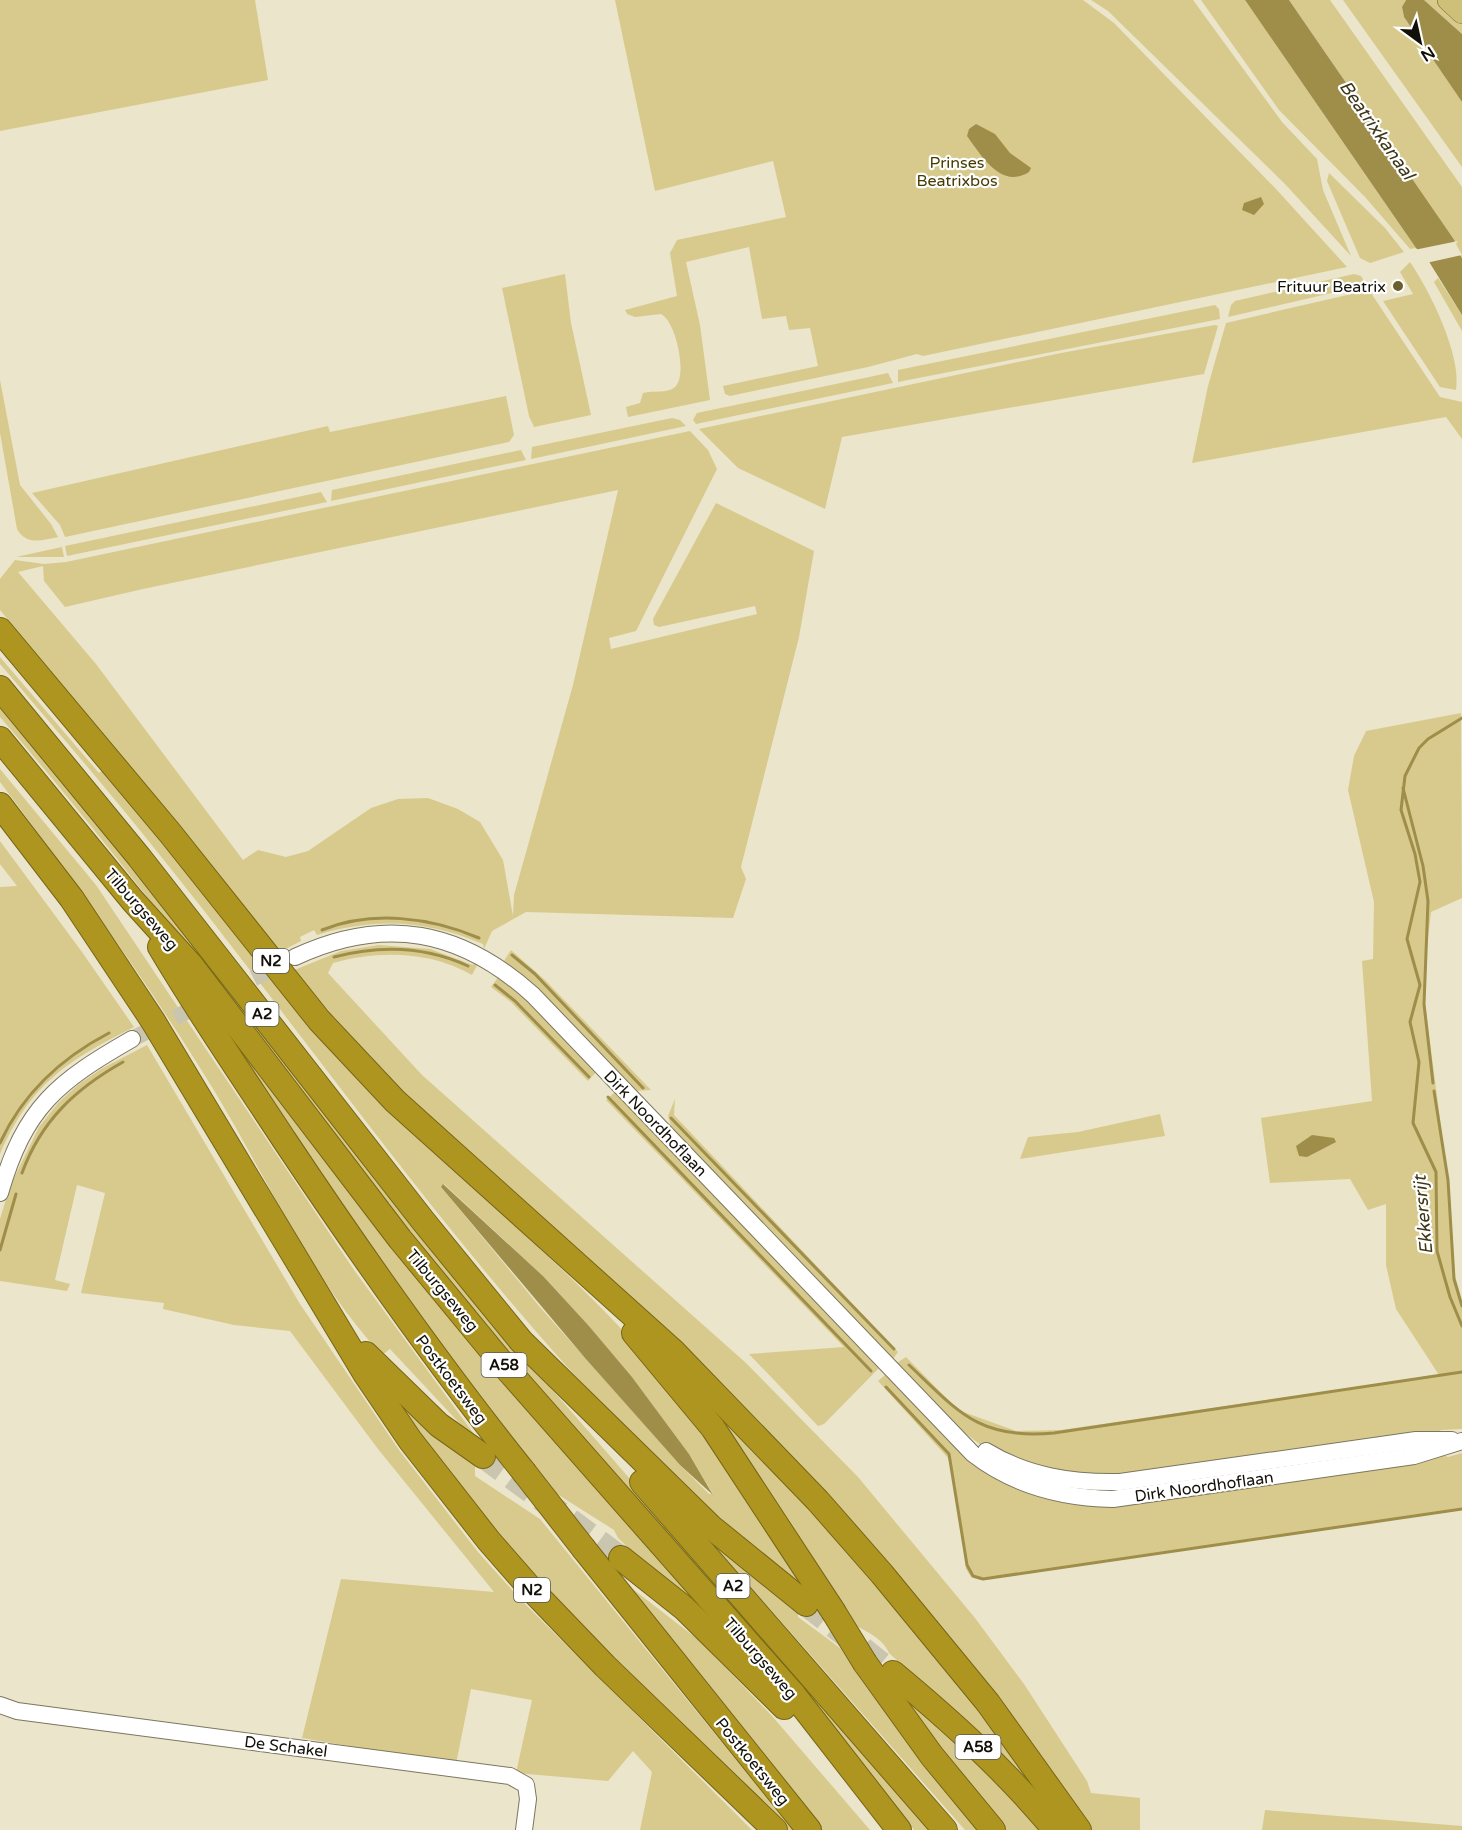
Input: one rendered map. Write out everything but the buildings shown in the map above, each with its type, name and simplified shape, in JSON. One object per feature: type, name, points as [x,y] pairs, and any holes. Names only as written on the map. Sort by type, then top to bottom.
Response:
[{"type":"highway","name":"N2","points":[[0,630],[170,833],[319,1020],[395,1101],[574,1263],[713,1428],[865,1662],[932,1756],[993,1830]]},
{"type":"highway","name":"Tilburgseweg","points":[[0,688],[132,848],[424,1222],[521,1341],[711,1527],[806,1604]]},
{"type":"highway","name":"Tilburgseweg","points":[[0,739],[133,901],[190,965],[393,1230],[457,1308],[621,1500],[794,1695],[894,1824]]},
{"type":"highway","name":"N2","points":[[0,805],[72,899],[153,1021],[332,1316]]},
{"type":"highway","name":"Postkoetsweg","points":[[133,901],[177,976],[363,1257],[465,1398],[809,1830]]},
{"type":"highway","name":"A58","points":[[574,1263],[674,1352],[818,1501],[882,1574],[988,1703],[1079,1830]]},
{"type":"highway","name":"Postkoetsweg","points":[[332,1316],[366,1375],[410,1440],[489,1541],[605,1666],[775,1830]]},
{"type":"highway","points":[[332,1316],[389,1378],[430,1418],[483,1456]]},
{"type":"highway","name":"A2","points":[[521,1341],[588,1422],[945,1830]]},
{"type":"highway","points":[[621,1558],[684,1608],[752,1674],[894,1824]]},
{"type":"highway","name":"A58","points":[[893,1673],[957,1726],[1019,1787],[1055,1830]]},
{"type":"main road","points":[[1448,0],[1462,13]]},
{"type":"street","name":"Dirk Noordhoflaan","points":[[295,957],[327,943],[356,935],[405,933],[450,942],[492,962],[533,995],[959,1438],[1019,1468],[1044,1476],[1095,1483],[1120,1482],[1416,1440],[1462,1441]]},
{"type":"street","points":[[0,1193],[24,1130],[43,1102],[84,1067],[132,1039]]},
{"type":"street","name":"De Schakel","points":[[0,1705],[17,1711],[510,1776],[526,1785],[528,1798],[524,1830]]},
{"type":"green space","points":[[0,0],[255,0],[268,80],[0,131]]},
{"type":"green space","name":"Prinses Beatrixbos","points":[[615,0],[1083,0],[1114,23],[1276,189],[1347,267],[923,356],[917,354],[868,367],[730,396],[725,394],[723,386],[818,366],[810,328],[789,330],[786,316],[762,319],[749,247],[686,262],[700,325],[710,400],[628,417],[626,407],[640,403],[643,393],[672,389],[679,381],[678,349],[666,319],[661,314],[635,317],[627,314],[625,310],[677,296],[670,253],[677,240],[786,217],[773,161],[655,191]]},
{"type":"green space","points":[[1091,0],[1193,0],[1282,122],[1317,159],[1323,190],[1351,256],[1285,184],[1108,11]]},
{"type":"green space","points":[[1201,0],[1245,0],[1416,248],[1410,249],[1365,197],[1279,110]]},
{"type":"green space","points":[[1289,0],[1330,0],[1462,187],[1462,258],[1452,243],[1455,241]]},
{"type":"green space","points":[[1343,0],[1406,0],[1402,7],[1404,17],[1462,102],[1462,167]]},
{"type":"green space","points":[[1424,0],[1438,0],[1462,22],[1462,34]]},
{"type":"green space","points":[[1329,173],[1385,228],[1404,252],[1370,263],[1360,258],[1327,181]]},
{"type":"green space","points":[[1410,262],[1443,324],[1454,360],[1457,376],[1456,390],[1440,387],[1383,301],[1413,294],[1400,272]]},
{"type":"green space","points":[[565,274],[571,323],[591,415],[534,427],[529,416],[502,288]]},
{"type":"green space","points":[[1354,274],[1361,276],[1366,285],[1228,317],[1231,305],[1235,301]]},
{"type":"green space","points":[[1438,278],[1462,315],[1462,331],[1434,282]]},
{"type":"green space","points":[[1369,290],[1440,397],[1462,402],[1462,439],[1446,417],[1192,463],[1208,386],[1226,323]]},
{"type":"green space","points":[[1215,305],[1219,309],[1220,319],[898,382],[898,370]]},
{"type":"green space","points":[[1218,326],[1204,374],[842,437],[825,509],[738,468],[699,429],[1061,353]]},
{"type":"green space","points":[[888,373],[893,383],[696,424],[693,420],[697,413]]},
{"type":"green space","points":[[0,380],[20,485],[51,524],[58,537],[30,540],[17,529],[0,433]]},
{"type":"green space","points":[[506,396],[514,435],[509,442],[65,537],[60,525],[32,493],[328,426],[330,432]]},
{"type":"green space","points":[[672,418],[680,420],[686,426],[531,459],[532,447]]},
{"type":"green space","points":[[690,431],[708,450],[717,469],[636,631],[609,638],[611,649],[757,614],[755,606],[659,627],[654,625],[653,619],[716,503],[814,551],[799,637],[741,867],[746,879],[733,918],[526,912],[492,931],[484,949],[483,944],[442,930],[401,924],[380,924],[360,925],[317,935],[314,930],[300,937],[301,941],[278,953],[179,827],[0,610],[0,579],[15,560],[44,564],[66,562]],"holes":[[[618,490],[573,685],[514,895],[513,916],[503,860],[480,822],[458,809],[428,798],[398,799],[371,808],[308,851],[286,857],[258,850],[243,860],[96,664],[18,572],[43,566],[44,581],[65,607]]]},
{"type":"green space","points":[[521,450],[526,460],[331,501],[332,490]]},
{"type":"green space","points":[[321,492],[327,502],[67,556],[65,546]]},
{"type":"green space","points":[[62,547],[64,557],[16,557]]},
{"type":"green space","points":[[0,657],[99,773],[104,769],[276,985],[348,1068],[386,1108],[587,1293],[649,1360],[712,1443],[804,1590],[676,1479],[604,1407],[543,1340],[428,1201],[151,844],[0,664]],"holes":[[[444,1184],[543,1276],[632,1377],[689,1454],[713,1494],[709,1494],[680,1465],[539,1306],[441,1187]]]},
{"type":"green space","points":[[0,704],[522,1355],[936,1830],[914,1830],[791,1679],[470,1309],[357,1169],[156,908],[0,717]]},
{"type":"green space","points":[[1461,713],[1462,898],[1431,912],[1425,1004],[1448,1180],[1455,1276],[1462,1301],[1462,1429],[1441,1430],[1434,1436],[1122,1479],[1061,1476],[982,1446],[952,1423],[897,1367],[897,1363],[906,1357],[958,1410],[1016,1431],[1061,1430],[1439,1375],[1396,1309],[1386,1265],[1386,1204],[1368,1210],[1350,1179],[1270,1183],[1261,1118],[1372,1101],[1362,961],[1373,959],[1374,902],[1348,790],[1354,756],[1366,731]]},
{"type":"green space","points":[[0,769],[96,885],[354,1270],[479,1441],[390,1349],[382,1355],[334,1295],[312,1262],[235,1125],[190,1052],[111,934],[0,782]]},
{"type":"green space","points":[[0,841],[134,1027],[70,1063],[38,1092],[12,1130],[0,1154],[0,887],[17,886],[0,864]]},
{"type":"green space","points":[[379,945],[430,949],[473,965],[474,962],[478,963],[472,975],[440,961],[422,957],[368,956],[333,963],[328,973],[422,1075],[746,1363],[858,1477],[975,1618],[1024,1684],[1087,1781],[1091,1793],[1140,1798],[1140,1830],[1091,1830],[1045,1768],[609,1280],[403,1092],[292,971],[341,951]]},
{"type":"green space","points":[[511,950],[545,980],[651,1090],[635,1091],[504,961]]},
{"type":"green space","points":[[499,976],[521,993],[597,1071],[588,1081],[511,1002],[491,987]]},
{"type":"green space","points":[[221,1024],[746,1657],[618,1538],[614,1530],[546,1487],[374,1256]]},
{"type":"green space","points":[[147,1045],[300,1304],[399,1450],[478,1552],[520,1599],[752,1830],[640,1830],[652,1772],[633,1751],[608,1781],[516,1773],[532,1700],[471,1689],[456,1764],[302,1738],[341,1579],[494,1592],[378,1449],[290,1331],[234,1325],[163,1309],[164,1303],[81,1293],[105,1193],[77,1185],[55,1280],[70,1284],[67,1291],[0,1281],[0,1219],[10,1186],[39,1127],[58,1103],[79,1084],[101,1069]]},
{"type":"green space","points":[[616,1091],[880,1367],[824,1424],[818,1426],[749,1354],[844,1347],[606,1100]]},
{"type":"green space","points":[[675,1099],[674,1115],[898,1352],[893,1359],[673,1133],[668,1116]]},
{"type":"green space","points":[[1160,1114],[1165,1136],[1020,1159],[1028,1137],[1078,1132]]},
{"type":"green space","points":[[662,1349],[874,1575],[1072,1830],[962,1718],[889,1653],[882,1643],[850,1623]]},
{"type":"green space","points":[[888,1375],[943,1432],[1066,1499],[1437,1453],[1448,1457],[1462,1453],[1462,1510],[980,1580],[971,1577],[966,1569],[955,1483],[948,1458],[878,1381]]},
{"type":"green space","points":[[394,1400],[475,1466],[475,1476],[540,1519],[793,1830],[787,1830],[536,1584]]},
{"type":"green space","points":[[675,1501],[798,1607],[798,1617],[840,1648],[866,1687],[980,1830],[965,1830]]},
{"type":"green space","points":[[616,1576],[700,1641],[772,1716],[870,1830],[819,1830]]},
{"type":"green space","points":[[888,1684],[971,1759],[977,1752],[1048,1830],[1001,1830]]},
{"type":"green space","points":[[1265,1810],[1462,1826],[1462,1830],[1262,1830]]},
{"type":"water","name":"Beatrixkanaal","points":[[1245,0],[1289,0],[1455,241],[1452,244],[1462,258],[1462,315],[1428,260],[1416,248]]},
{"type":"water","points":[[1406,0],[1424,0],[1462,34],[1462,102],[1404,17],[1402,7]]},
{"type":"water","points":[[976,124],[995,134],[1010,153],[1031,168],[1029,172],[1009,177],[993,168],[967,136],[969,129]]},
{"type":"water","points":[[1261,197],[1264,204],[1254,215],[1242,210],[1244,203]]},
{"type":"water","points":[[1312,1135],[1334,1138],[1336,1142],[1307,1157],[1299,1156],[1296,1146]]},
{"type":"water","points":[[443,1184],[543,1276],[589,1326],[632,1377],[689,1454],[713,1495],[680,1465],[585,1358],[441,1187]]},
{"type":"pier","points":[[1458,241],[1456,244],[1462,255],[1426,263],[1414,250]]},
{"type":"waterway","name":"Ekkersrijt","points":[[1462,718],[1428,739],[1419,748],[1405,776],[1401,810],[1415,854],[1420,882],[1407,939],[1420,985],[1410,1022],[1419,1062],[1413,1123],[1436,1172],[1437,1251],[1450,1297],[1462,1326]]},
{"type":"waterway","name":"Ekkersrijt","points":[[1403,788],[1423,866],[1428,901],[1424,1004],[1433,1083]]},
{"type":"waterway","points":[[322,930],[361,920],[401,919],[441,925],[479,938]]},
{"type":"waterway","points":[[334,957],[385,949],[419,951],[452,959],[468,966]]},
{"type":"waterway","points":[[512,955],[535,974],[643,1088]]},
{"type":"waterway","points":[[495,985],[515,1001],[589,1077]]},
{"type":"waterway","points":[[0,1143],[20,1108],[45,1079],[75,1054],[109,1033]]},
{"type":"waterway","points":[[22,1173],[39,1138],[62,1108],[90,1083],[123,1062]]},
{"type":"waterway","name":"Ekkersrijt","points":[[1434,1091],[1448,1180],[1454,1279],[1462,1306]]},
{"type":"waterway","points":[[608,1097],[871,1371]]},
{"type":"waterway","points":[[671,1118],[894,1349]]},
{"type":"waterway","points":[[0,1250],[16,1194]]},
{"type":"waterway","points":[[909,1365],[957,1409],[972,1419],[988,1427],[1028,1434],[1054,1433],[1462,1372]]},
{"type":"waterway","points":[[886,1387],[949,1454],[967,1565],[973,1576],[983,1579],[1462,1509]]},
{"type":"tunnel","points":[[232,989],[284,963]]},
{"type":"tunnel","points":[[132,1039],[206,1002]]},
{"type":"tunnel","points":[[483,1456],[621,1558]]},
{"type":"tunnel","points":[[806,1604],[893,1673]]},
{"type":"place","name":"Frituur Beatrix","points":[[1398,286]]}]
